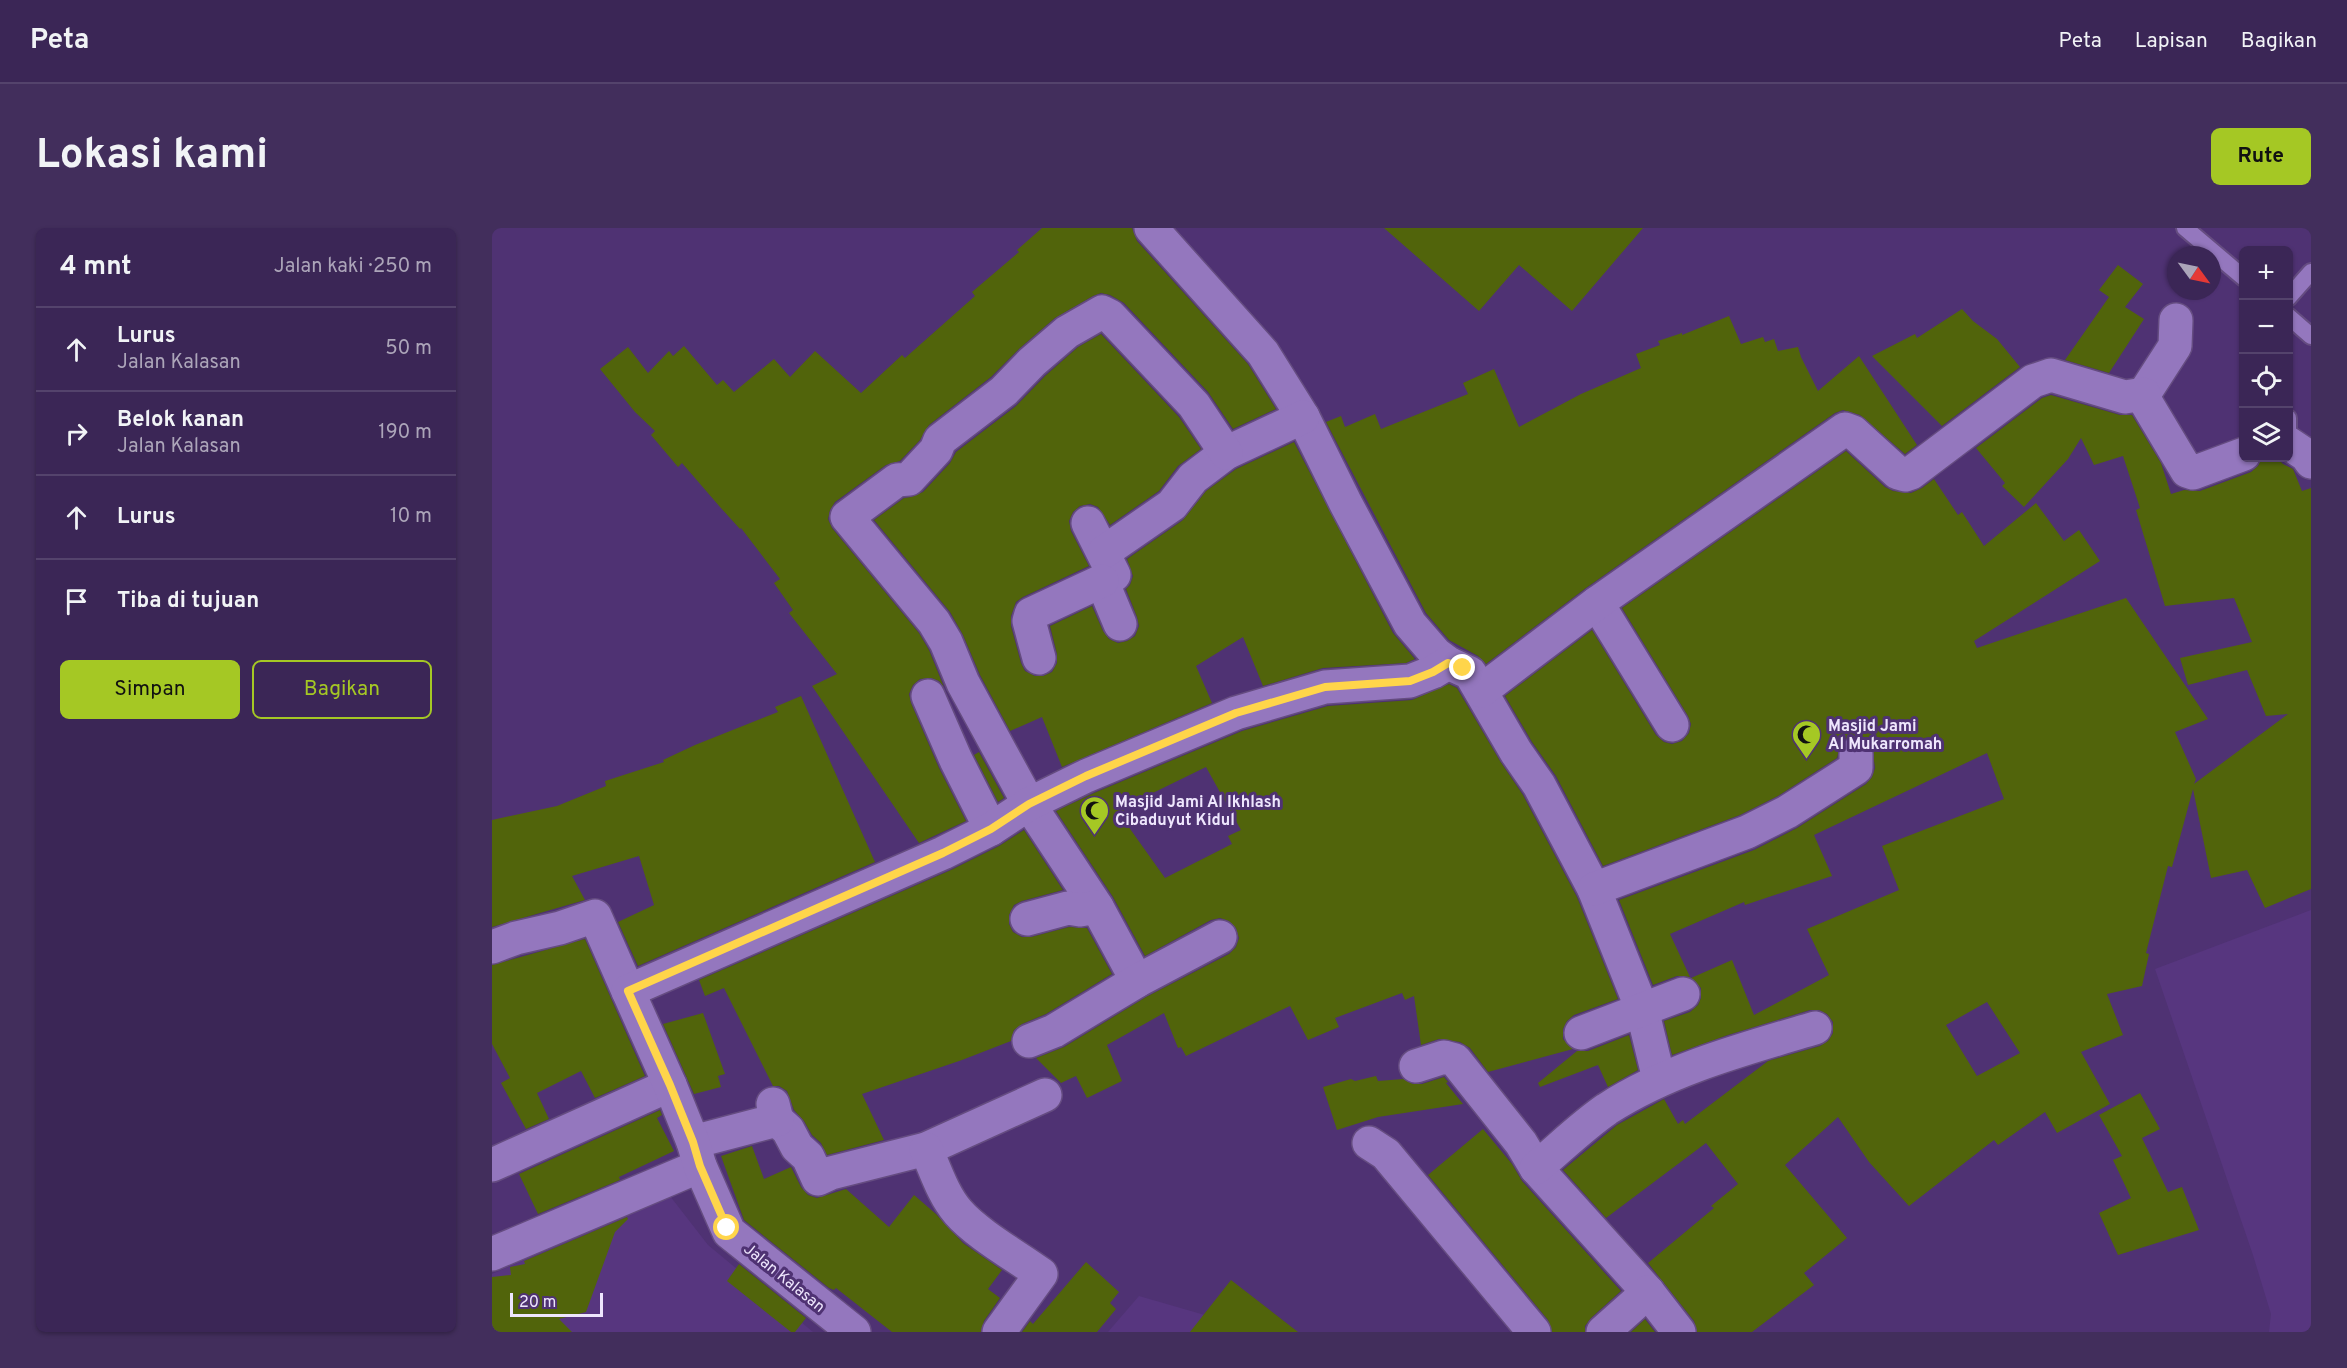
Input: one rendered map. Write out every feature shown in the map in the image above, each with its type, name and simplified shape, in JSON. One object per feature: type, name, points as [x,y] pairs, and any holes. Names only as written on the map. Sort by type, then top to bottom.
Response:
[{"type":"street","points":[[1151,228],[1263,353],[1303,417],[1410,624],[1436,654],[1441,667]]},
{"type":"street","points":[[1137,981],[1097,907],[1029,804],[963,683],[946,642],[934,622],[847,517],[897,480],[909,478],[936,450],[940,440],[1004,391],[1032,362],[1067,332],[1102,312],[1110,315],[1194,405],[1226,453]]},
{"type":"street","points":[[1481,691],[1597,603],[1845,429],[1853,432],[1898,473],[1905,475],[1922,465],[2033,381],[2051,375],[2125,397],[2144,394],[2175,346],[2176,320]]},
{"type":"street","points":[[2144,394],[2147,404],[2187,471],[2200,472],[2239,456]]},
{"type":"street","points":[[1039,658],[1029,621],[1031,614],[1103,567],[1172,505],[1193,478],[1226,453],[1303,417]]},
{"type":"street","points":[[2293,446],[2306,455],[2311,462]]},
{"type":"street","points":[[1088,523],[1120,624]]},
{"type":"street","points":[[1597,603],[1672,725]]},
{"type":"street","points":[[628,991],[790,921],[991,829],[1029,804],[1086,776],[1236,713],[1325,687],[1410,681],[1441,667],[1470,673],[1516,752],[1559,819],[1594,889],[1642,1010],[1659,1079]]},
{"type":"street","points":[[928,696],[956,760],[991,829]]},
{"type":"street","points":[[1594,889],[1747,832],[1787,812],[1856,768],[1856,754]]},
{"type":"street","points":[[1027,919],[1068,908],[1080,910],[1097,907]]},
{"type":"street","name":"Jalan Kalasan","points":[[492,947],[595,916],[670,1085],[729,1232],[854,1332]]},
{"type":"street","points":[[1029,1041],[1054,1031],[1137,981],[1220,938]]},
{"type":"street","points":[[1581,1033],[1683,994]]},
{"type":"street","points":[[1536,1168],[1605,1110],[1659,1079],[1815,1028]]},
{"type":"street","points":[[1416,1066],[1444,1057],[1455,1060],[1521,1143],[1536,1168],[1648,1292],[1679,1332]]},
{"type":"street","points":[[492,1165],[670,1085]]},
{"type":"street","points":[[492,1254],[696,1154],[775,1112],[788,1130],[796,1147],[808,1157],[818,1179],[831,1173],[926,1149],[1045,1095]]},
{"type":"street","points":[[1369,1143],[1386,1154],[1534,1332]]},
{"type":"street","points":[[926,1149],[948,1198],[957,1211],[968,1222],[1041,1274],[999,1332]]},
{"type":"street","points":[[1603,1332],[1648,1292]]},
{"type":"lane","points":[[2185,228],[2239,274]]},
{"type":"lane","points":[[2293,293],[2311,272]]},
{"type":"lane","points":[[2293,320],[2311,336]]},
{"type":"shaded area","points":[[2311,910],[2311,1332],[2269,1332],[2271,1314],[2253,1255],[2155,969]]},
{"type":"shaded area","points":[[670,1196],[708,1245],[813,1332],[492,1332],[492,1274]]},
{"type":"shaded area","points":[[1139,1296],[1222,1320],[1237,1332],[1108,1332]]},
{"type":"building","points":[[1042,228],[1132,228],[1137,241],[1248,364],[1276,409],[1233,429],[1208,392],[1124,303],[1101,293],[1055,318],[991,377],[929,425],[920,440],[900,461],[886,465],[835,502],[828,519],[832,528],[919,633],[929,650],[944,687],[939,681],[931,678],[920,679],[913,685],[909,694],[939,768],[966,821],[919,843],[812,686],[837,674],[789,613],[793,610],[774,583],[780,579],[741,528],[682,463],[678,467],[651,435],[655,431],[635,412],[600,369],[628,347],[648,373],[669,351],[673,356],[684,346],[717,385],[723,380],[734,392],[774,359],[790,377],[815,351],[861,393],[902,355],[905,358],[975,296],[972,292],[1019,252],[1017,250]]},
{"type":"building","points":[[1384,228],[1643,228],[1572,311],[1519,265],[1479,311]]},
{"type":"building","points":[[2118,265],[2143,284],[2125,307],[2144,319],[2109,373],[2065,360],[2109,297],[2099,290]]},
{"type":"building","points":[[1962,309],[1973,321],[1997,339],[2020,367],[1942,426],[1872,356],[1915,334],[1917,338]]},
{"type":"building","points":[[1729,316],[1741,344],[1763,337],[1765,342],[1774,339],[1778,351],[1798,347],[1818,391],[1859,356],[1917,445],[1905,454],[1860,415],[1843,410],[1835,413],[1586,588],[1486,664],[1478,656],[1449,640],[1426,613],[1326,422],[1341,416],[1345,427],[1375,414],[1381,429],[1468,394],[1463,383],[1494,369],[1519,427],[1581,394],[1641,368],[1636,354],[1660,345],[1658,341],[1682,333],[1682,335]]},
{"type":"building","points":[[1101,334],[1179,417],[1201,449],[1178,466],[1159,491],[1110,525],[1098,507],[1090,504],[1080,506],[1073,512],[1069,521],[1071,531],[1089,566],[1016,602],[1011,616],[1011,626],[1025,671],[1035,676],[1043,676],[1052,672],[1057,663],[1057,654],[1050,626],[1092,606],[1109,639],[1118,643],[1135,636],[1139,626],[1126,589],[1133,576],[1127,559],[1183,520],[1206,491],[1236,469],[1294,442],[1393,633],[1415,659],[1406,663],[1323,668],[1263,686],[1243,637],[1196,666],[1212,703],[1062,767],[1042,717],[1010,731],[950,612],[874,520],[904,498],[923,492],[950,463],[956,452],[1016,406],[1078,347]]},
{"type":"building","points":[[2051,395],[2120,415],[2132,415],[2161,463],[2171,494],[2184,490],[2200,491],[2251,472],[2260,462],[2281,462],[2293,469],[2302,491],[2311,488],[2311,889],[2265,908],[2247,870],[2211,878],[2193,789],[2172,867],[2168,866],[2146,953],[2149,954],[2142,986],[2107,994],[2123,1035],[2081,1052],[2110,1104],[2057,1133],[2045,1112],[1998,1145],[1994,1140],[1909,1206],[1869,1162],[1838,1117],[1785,1165],[1847,1238],[1804,1273],[1814,1285],[1752,1332],[1697,1332],[1694,1321],[1648,1263],[1714,1208],[1711,1206],[1738,1184],[1706,1143],[1606,1218],[1563,1170],[1617,1125],[1664,1099],[1678,1124],[1683,1120],[1685,1124],[1768,1061],[1820,1046],[1828,1041],[1833,1033],[1833,1022],[1827,1014],[1819,1010],[1810,1010],[1672,1055],[1664,1021],[1690,1012],[1698,1005],[1701,988],[1691,978],[1732,960],[1754,1015],[1829,975],[1807,929],[1899,890],[1882,846],[2004,799],[1987,753],[1814,835],[1832,876],[1745,905],[1744,902],[1670,934],[1690,977],[1677,976],[1653,985],[1619,900],[1754,850],[1797,828],[1866,784],[1875,768],[1872,745],[1865,738],[1857,735],[1847,738],[1840,745],[1837,758],[1778,796],[1740,815],[1603,866],[1556,776],[1532,742],[1505,696],[1592,630],[1656,735],[1664,742],[1672,744],[1682,741],[1689,733],[1691,724],[1688,716],[1622,608],[1846,451],[1885,487],[1893,491],[1911,493],[1934,479],[1958,515],[1962,512],[1984,546],[2036,503],[2064,541],[2079,530],[2100,561],[1974,641],[1977,648],[2126,598],[2208,719],[2175,732],[2196,779],[2194,784],[2288,714],[2266,716],[2247,670],[2188,685],[2180,658],[2252,642],[2234,598],[2165,606],[2136,510],[2140,508],[2123,456],[2094,465],[2081,438],[2068,459],[2024,507],[2002,486],[2005,483],[1976,448],[2042,398]],"holes":[[[1987,1002],[2020,1053],[1977,1076],[1946,1025]]]},
{"type":"building","points":[[1449,684],[1457,688],[1523,795],[1577,897],[1618,999],[1574,1015],[1567,1021],[1563,1029],[1563,1039],[1573,1049],[1488,1072],[1470,1048],[1460,1042],[1439,1039],[1421,1045],[1414,996],[1405,1000],[1402,993],[1335,1018],[1339,1027],[1308,1040],[1290,1006],[1186,1056],[1181,1047],[1178,1048],[1164,1013],[1107,1045],[1122,1081],[1087,1098],[1076,1076],[1061,1083],[1036,1058],[1064,1047],[1146,997],[1229,954],[1236,947],[1239,938],[1236,928],[1229,921],[1220,918],[1211,920],[1145,956],[1113,897],[1056,811],[1242,731],[1328,706],[1412,700]],"holes":[[[1206,767],[1241,830],[1228,836],[1232,844],[1165,878],[1128,826],[1132,823],[1122,808]]]},
{"type":"building","points":[[801,696],[875,862],[638,966],[618,922],[654,905],[639,856],[572,876],[585,900],[492,927],[492,820],[557,806],[606,786],[605,781],[664,762],[663,760],[695,745],[778,712],[775,707]]},
{"type":"building","points":[[979,752],[1004,798],[998,802],[974,755]]},
{"type":"building","points":[[1024,830],[1063,890],[1014,905],[1009,915],[1009,924],[1013,932],[1022,937],[1031,937],[1069,927],[1087,928],[1112,974],[1046,1014],[1022,1024],[1014,1030],[1011,1041],[862,1094],[884,1140],[827,1155],[821,1143],[812,1135],[794,1110],[787,1091],[779,1086],[773,1086],[724,988],[705,996],[699,980],[951,870],[999,846]]},
{"type":"building","points":[[585,939],[645,1076],[595,1098],[581,1071],[537,1093],[549,1119],[526,1129],[501,1083],[510,1078],[492,1044],[492,965]]},
{"type":"building","points":[[703,1013],[725,1074],[718,1076],[721,1087],[694,1094],[663,1024]]},
{"type":"building","points":[[1629,1035],[1638,1070],[1608,1087],[1598,1065],[1540,1087],[1538,1083],[1577,1051],[1588,1051]]},
{"type":"building","points":[[1376,1076],[1378,1081],[1403,1079],[1413,1084],[1422,1084],[1444,1077],[1448,1082],[1446,1083],[1463,1104],[1378,1117],[1337,1130],[1323,1087],[1351,1079],[1355,1081]]},
{"type":"building","points":[[2140,1093],[2160,1129],[2142,1138],[2168,1192],[2182,1187],[2199,1230],[2118,1255],[2099,1213],[2131,1198],[2113,1160],[2122,1156],[2099,1115]]},
{"type":"building","points":[[660,1110],[662,1115],[657,1118],[674,1151],[619,1177],[620,1180],[538,1214],[519,1174]]},
{"type":"building","points":[[1483,1129],[1512,1164],[1522,1181],[1621,1291],[1591,1318],[1585,1326],[1585,1332],[1552,1332],[1548,1320],[1428,1175]]},
{"type":"building","points":[[752,1146],[764,1179],[791,1167],[801,1187],[808,1195],[817,1198],[846,1189],[889,1227],[914,1195],[936,1214],[963,1243],[1002,1270],[988,1289],[1000,1298],[984,1321],[981,1332],[892,1332],[836,1288],[834,1290],[829,1288],[744,1220],[721,1156]]},
{"type":"building","points":[[627,1217],[628,1219],[615,1232],[586,1312],[559,1319],[572,1332],[492,1332],[492,1277],[511,1275],[510,1267],[525,1264],[524,1261]]},
{"type":"building","points":[[1086,1262],[1119,1292],[1110,1303],[1116,1309],[1097,1332],[1022,1332],[1030,1321],[1033,1324]]},
{"type":"building","points":[[739,1264],[806,1318],[795,1332],[791,1332],[727,1281]]},
{"type":"building","points":[[1231,1280],[1298,1332],[1190,1332]]},
{"type":"building","points":[[1645,1319],[1655,1332],[1631,1332]]},
{"type":"place","name":"Masjid Jami Al Mukarromah","points":[[1807,760]]},
{"type":"place","name":"Masjid Jami Al Ikhlash Cibaduyut Kidul","points":[[1094,836]]},
{"type":"route","points":[[727,1228],[700,1166],[670,1085],[628,991],[943,853],[991,829],[1029,804],[1086,776],[1236,713],[1312,689],[1410,681],[1448,663],[1463,668]]}]
